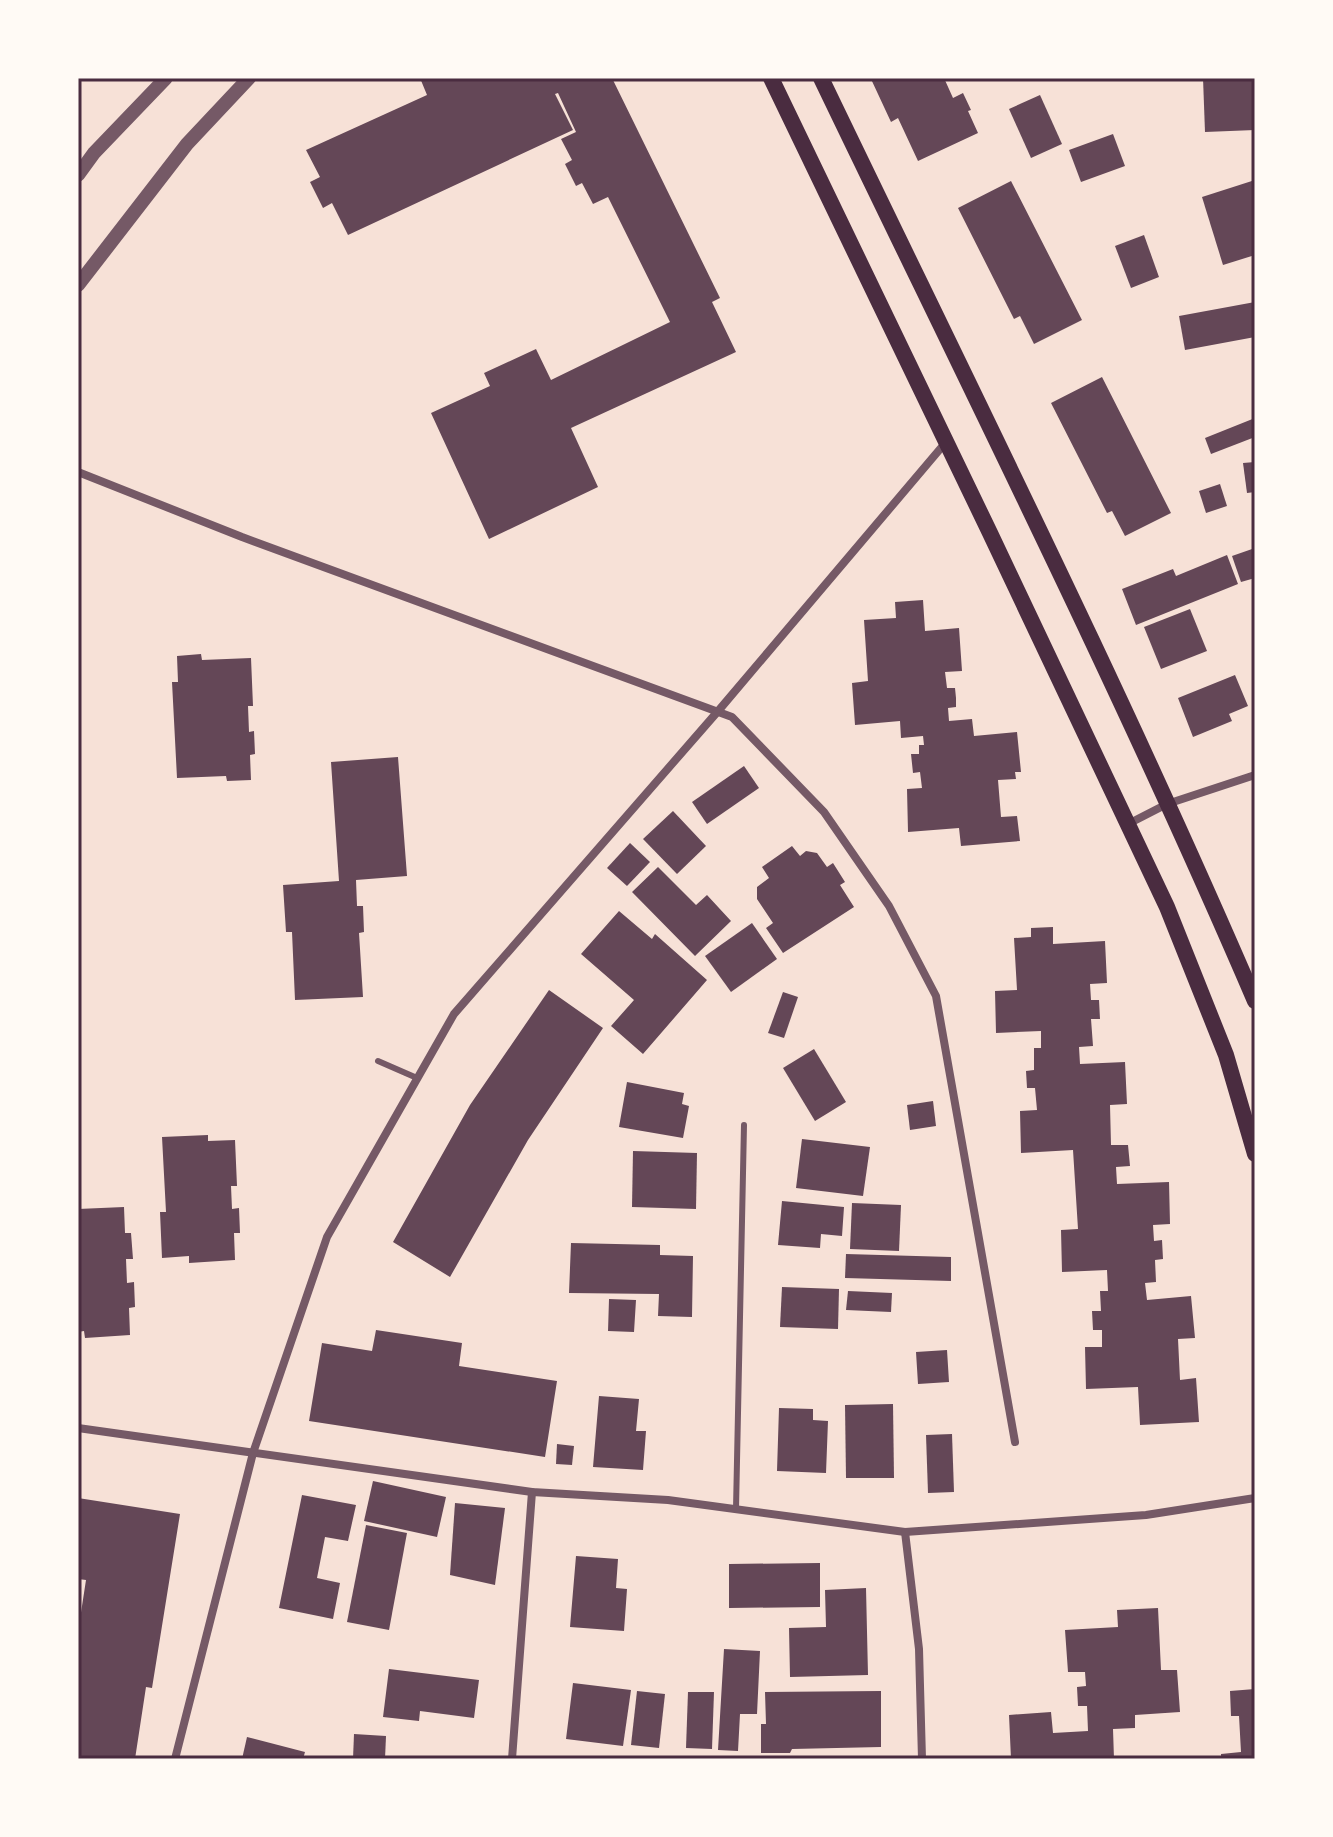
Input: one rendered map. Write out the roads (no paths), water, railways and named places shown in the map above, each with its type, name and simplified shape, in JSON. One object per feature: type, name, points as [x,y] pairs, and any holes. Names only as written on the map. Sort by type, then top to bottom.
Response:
[{"type":"main road","points":[[771,78],[1167,907],[1226,1055],[1255,1154]]},
{"type":"main road","points":[[821,78],[1022,494],[1255,1001]]},
{"type":"street","points":[[78,175],[94,153],[166,78]]},
{"type":"street","points":[[78,285],[187,144],[249,78]]},
{"type":"street","points":[[175,1759],[253,1453],[327,1237],[454,1014],[947,442]]},
{"type":"street","points":[[78,472],[242,537],[719,710],[732,717],[824,812],[889,906],[936,996],[1015,1442]]},
{"type":"street","points":[[1128,824],[1167,804],[1255,775]]},
{"type":"street","points":[[78,1428],[532,1492],[668,1500],[905,1532],[1146,1515],[1255,1498]]},
{"type":"street","points":[[512,1759],[532,1492]]},
{"type":"street","points":[[905,1532],[919,1649],[922,1759]]},
{"type":"lane","points":[[378,1061],[417,1078]]},
{"type":"lane","points":[[736,1509],[744,1125]]}]
